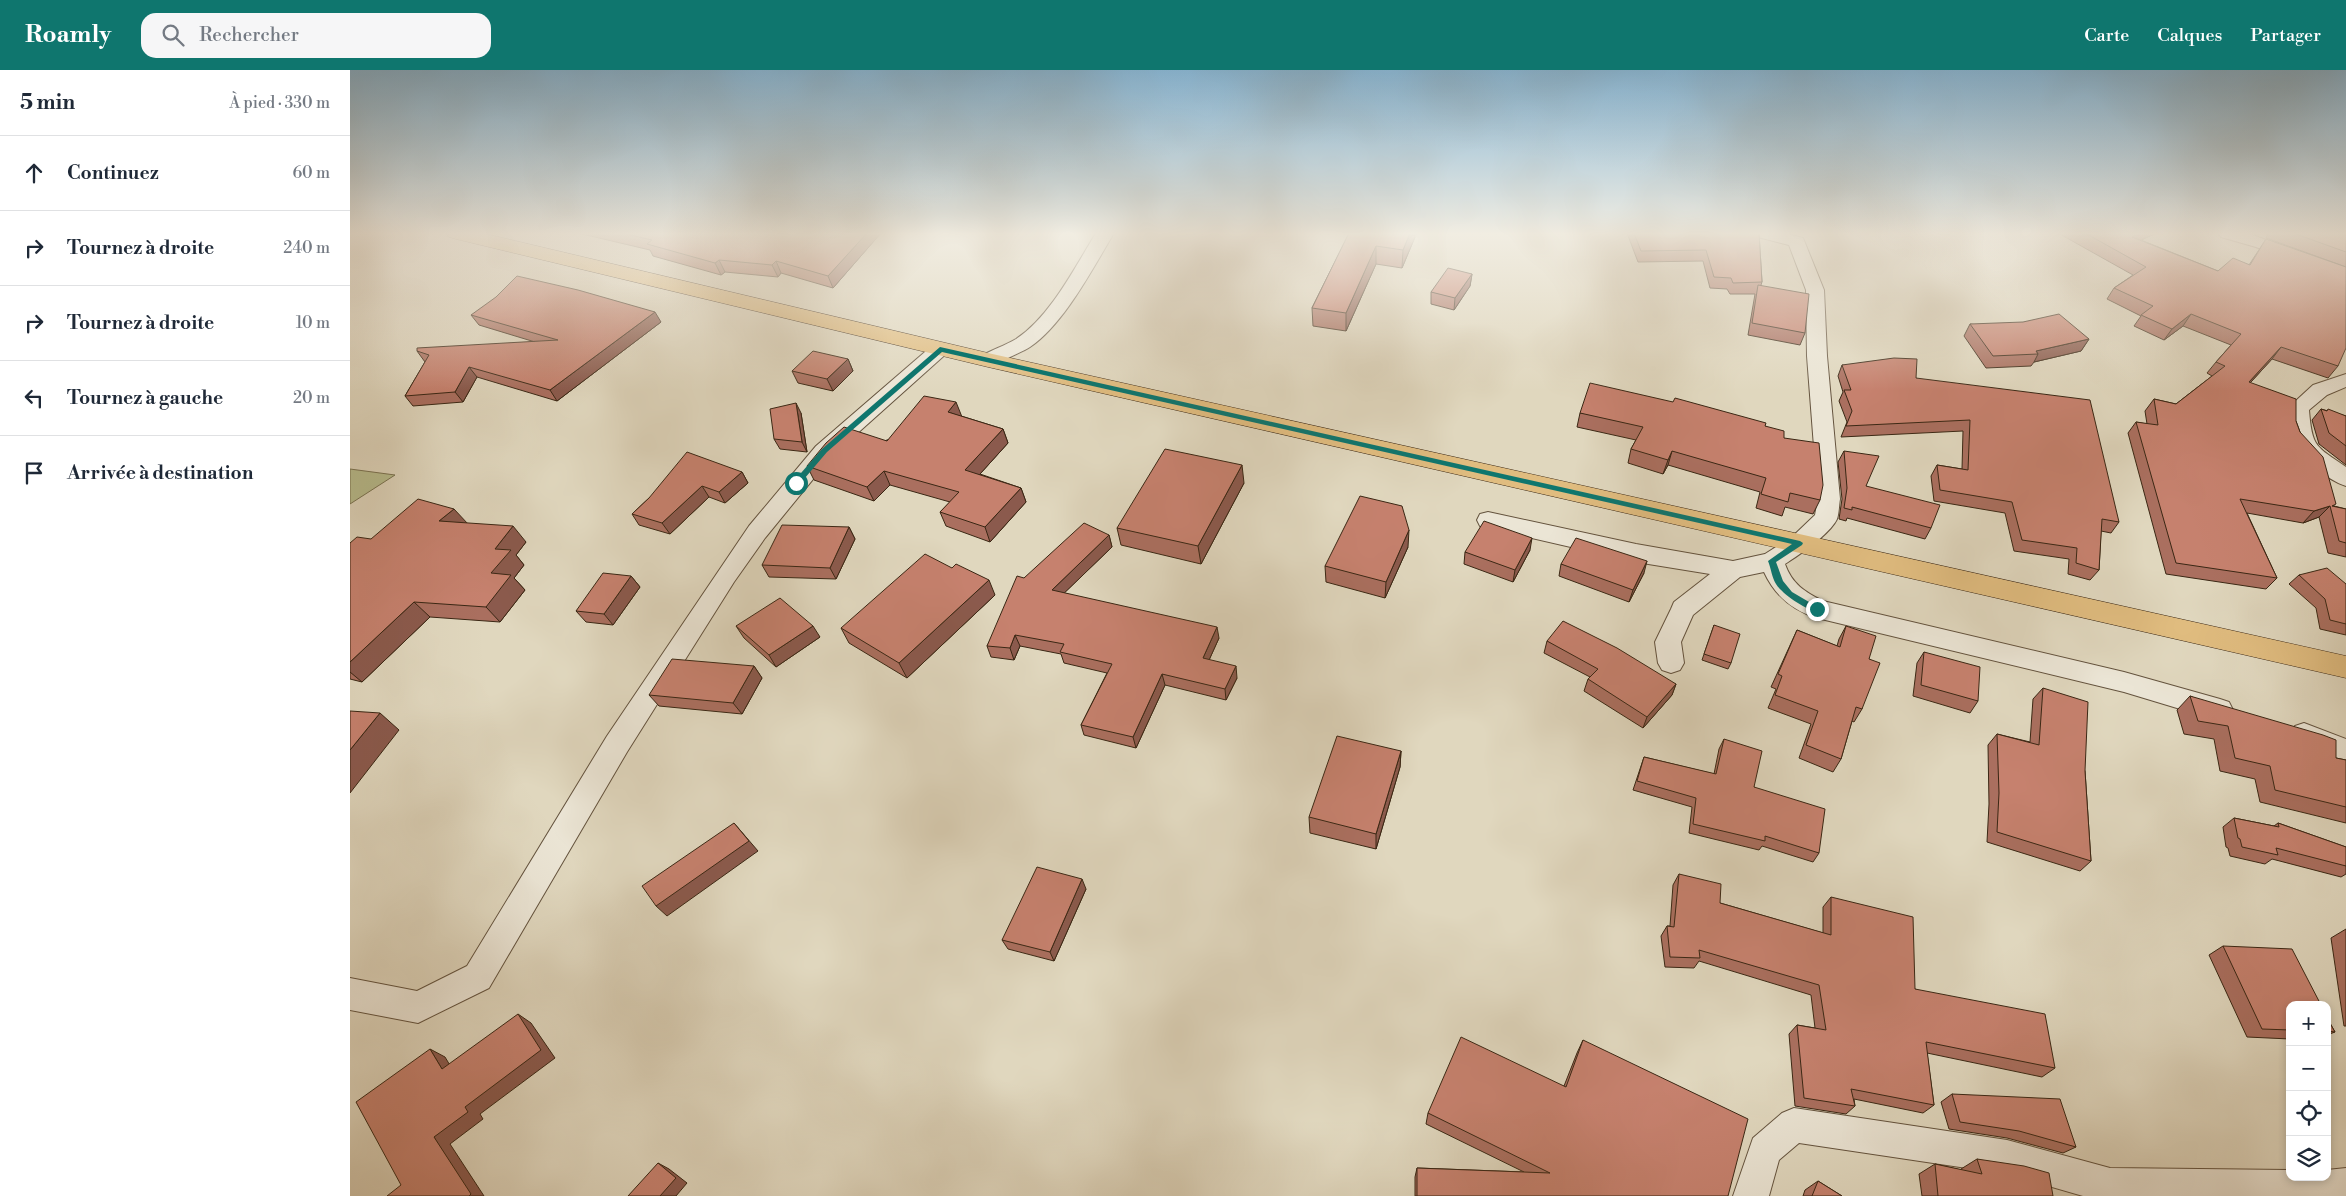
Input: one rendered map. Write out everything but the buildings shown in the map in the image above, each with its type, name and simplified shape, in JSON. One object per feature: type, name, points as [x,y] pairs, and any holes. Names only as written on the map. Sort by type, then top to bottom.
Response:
[{"type":"main road","points":[[675,286],[988,360],[2346,667]]},
{"type":"street","points":[[988,360],[1023,343],[1040,329],[1073,286]]},
{"type":"street","points":[[1671,664],[1668,642],[1683,609],[1710,586],[1734,570],[1772,561],[1800,543],[1826,518],[1829,499],[1817,356],[1813,286]]},
{"type":"street","points":[[350,994],[418,1007],[478,977],[617,744],[752,539],[824,450],[940,349]]},
{"type":"street","points":[[2346,380],[2320,390],[2298,408],[2300,437],[2312,454],[2346,478]]},
{"type":"street","points":[[1488,520],[1636,553],[1734,570]]},
{"type":"street","points":[[1772,561],[1779,582],[1789,594],[1817,609],[2124,682],[2238,716]]},
{"type":"street","points":[[2276,726],[2314,737],[2346,751]]},
{"type":"street","points":[[1751,1196],[1765,1150],[1794,1125],[2007,1157],[2109,1191],[2346,1186]]},
{"type":"green space","points":[[350,469],[395,475],[350,504]]},
{"type":"route","points":[[796,483],[824,450],[940,349],[1800,543],[1772,561],[1779,582],[1789,594],[1817,609]]}]
